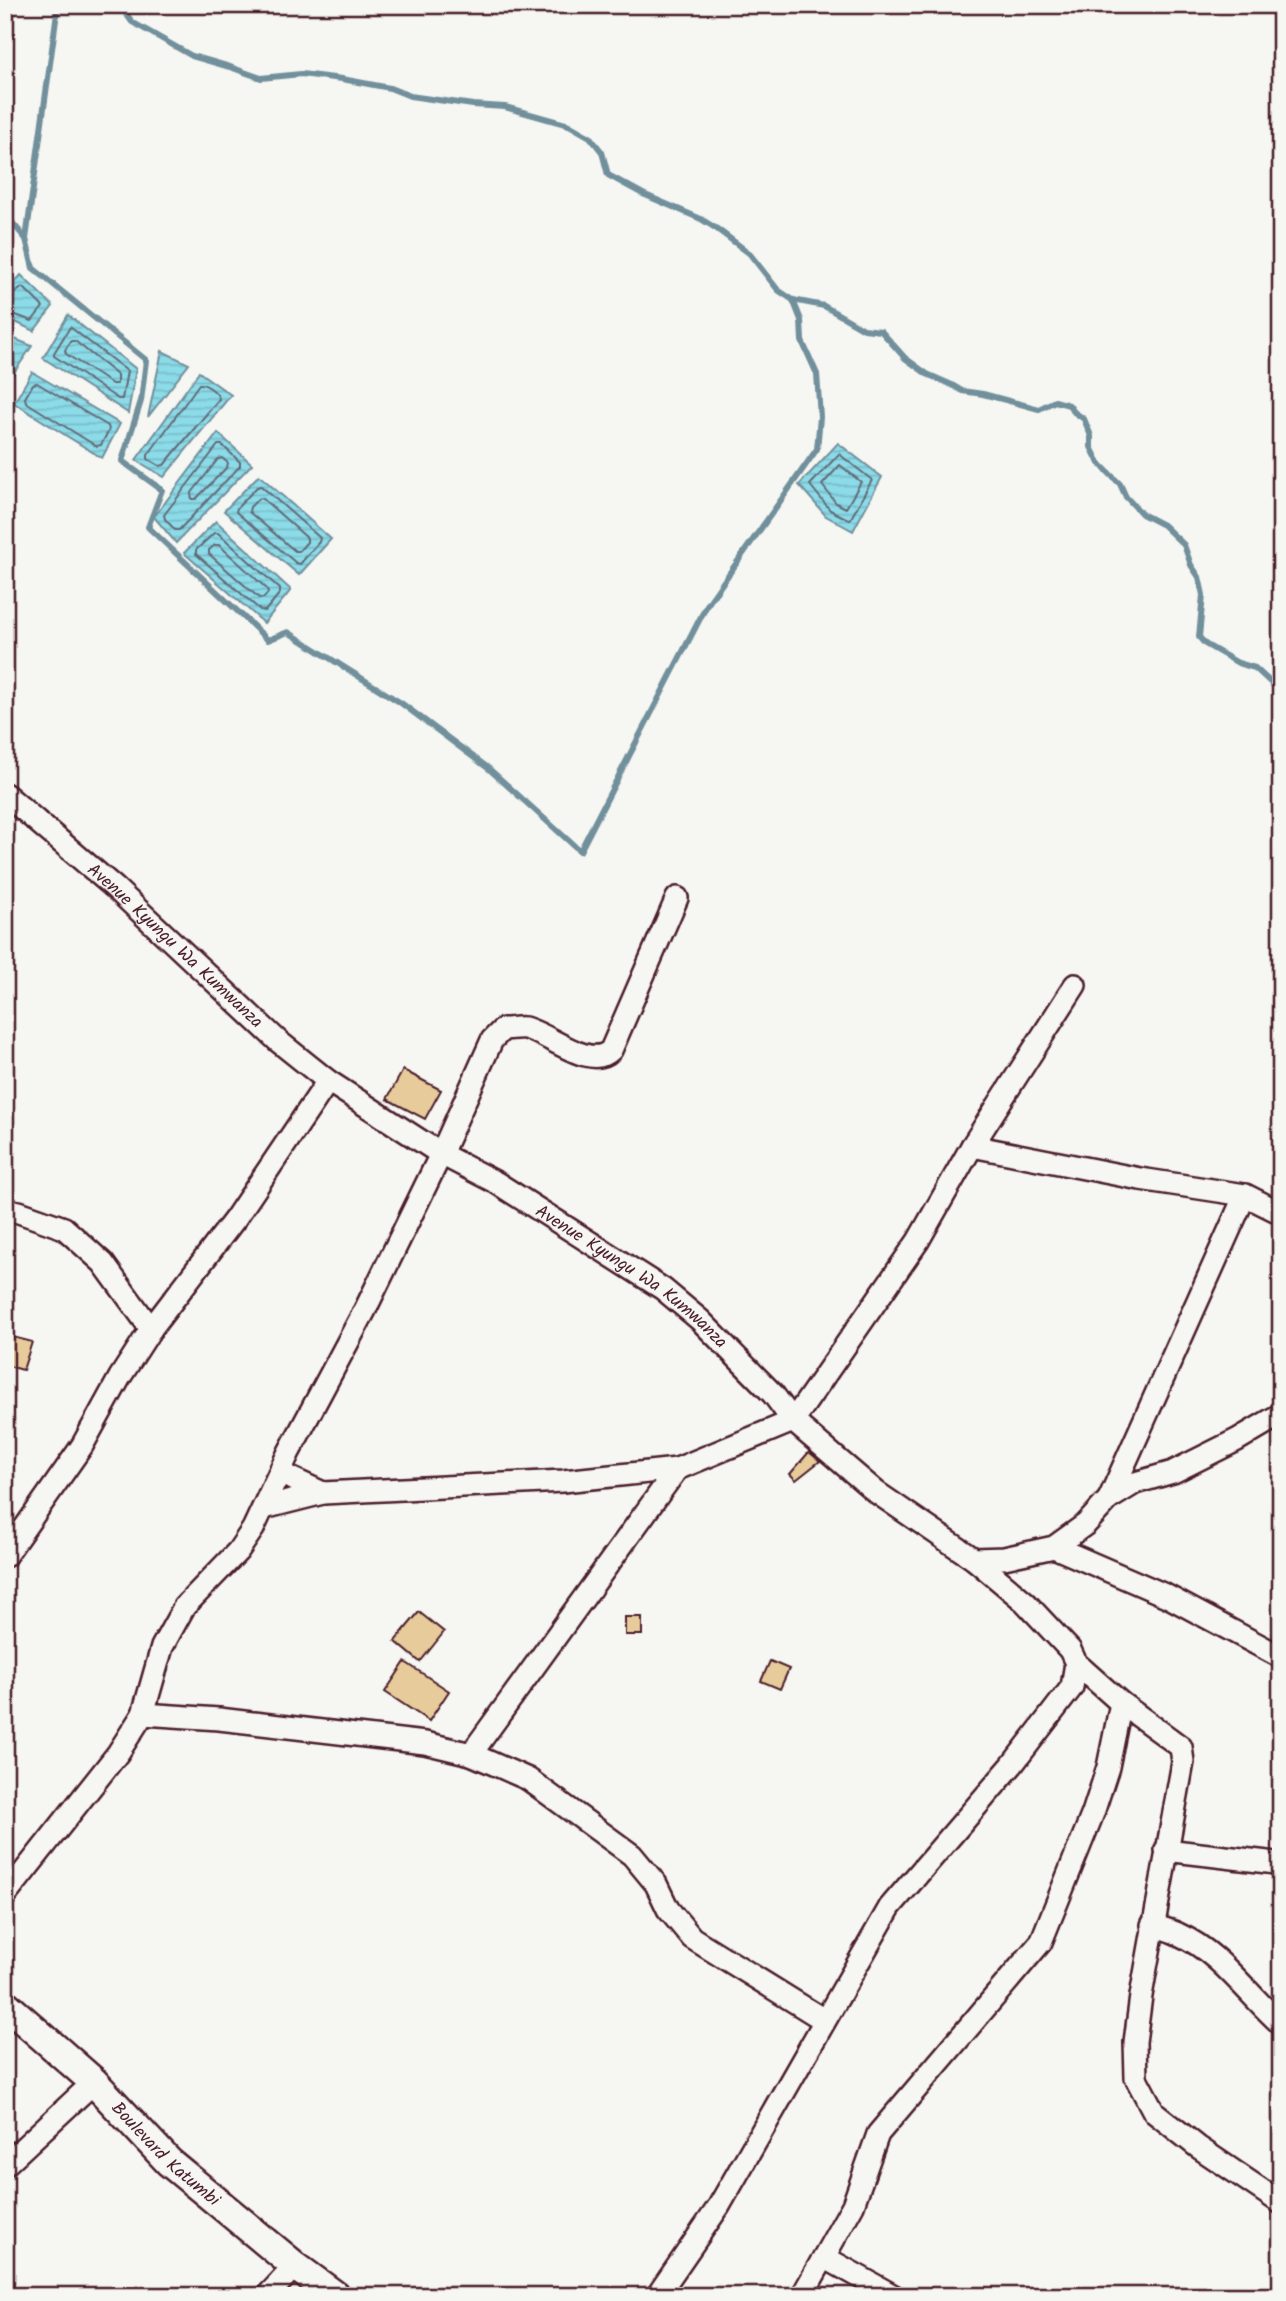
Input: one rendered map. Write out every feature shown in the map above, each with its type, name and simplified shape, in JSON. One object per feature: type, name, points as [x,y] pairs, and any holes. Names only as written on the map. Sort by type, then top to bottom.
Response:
[{"type":"street","name":"Avenue Kyungu Wa Kumwanza","points":[[5,794],[115,888],[278,1041],[328,1081],[441,1154],[497,1183],[663,1290],[700,1320],[773,1394],[793,1421],[877,1492],[974,1559],[1025,1602],[1070,1650],[1076,1663],[1121,1703],[1181,1747],[1183,1762],[1166,1850]]},
{"type":"street","points":[[5,1896],[118,1753],[143,1714],[162,1647],[184,1607],[238,1551],[264,1508],[441,1154],[492,1040],[503,1029],[523,1028],[584,1055],[599,1058],[611,1050],[677,898]]},
{"type":"street","points":[[264,1508],[323,1493],[564,1481],[677,1469],[793,1421],[918,1241],[972,1146],[1075,985]]},
{"type":"street","points":[[5,1556],[82,1446],[120,1377],[151,1329],[234,1219],[328,1081]]},
{"type":"street","points":[[972,1146],[1127,1177],[1245,1195],[1281,1213]]},
{"type":"street","points":[[1109,1499],[1245,1195]]},
{"type":"street","points":[[5,1210],[19,1212],[64,1228],[103,1263],[151,1329]]},
{"type":"street","points":[[974,1559],[1003,1558],[1054,1547],[1086,1524],[1109,1499],[1135,1483],[1172,1472],[1237,1440],[1281,1414]]},
{"type":"street","points":[[471,1754],[677,1469]]},
{"type":"street","points":[[280,1473],[323,1493]]},
{"type":"street","points":[[1054,1547],[1167,1596],[1281,1657]]},
{"type":"street","points":[[657,2296],[719,2206],[890,1908],[1012,1765],[1072,1687],[1076,1663]]},
{"type":"street","points":[[802,2296],[853,2205],[878,2134],[1041,1942],[1093,1813],[1108,1767],[1121,1703]]},
{"type":"street","points":[[143,1714],[300,1728],[425,1743],[471,1754],[528,1779],[632,1854],[656,1884],[668,1909],[692,1938],[824,2021]]},
{"type":"street","points":[[1279,1863],[1166,1850],[1135,2042],[1136,2078],[1154,2112],[1198,2147],[1281,2203]]},
{"type":"street","points":[[1152,1925],[1179,1934],[1209,1954],[1237,1978],[1281,2024]]},
{"type":"street","name":"Boulevard Katumbi","points":[[5,2004],[94,2082],[169,2162],[295,2266],[336,2296]]},
{"type":"street","points":[[5,2165],[94,2082]]},
{"type":"street","points":[[824,2257],[894,2296]]},
{"type":"street","points":[[267,2296],[295,2266]]},
{"type":"water","points":[[21,275],[53,306],[34,331],[5,317],[5,294]]},
{"type":"water","points":[[68,315],[136,369],[128,413],[43,358]]},
{"type":"water","points":[[5,335],[32,346],[5,386]]},
{"type":"water","points":[[162,351],[189,364],[148,417]]},
{"type":"water","points":[[32,372],[120,424],[102,458],[14,403]]},
{"type":"water","points":[[199,372],[231,395],[164,477],[136,460]]},
{"type":"water","points":[[218,433],[252,464],[176,543],[154,517]]},
{"type":"water","points":[[838,443],[882,477],[853,531],[826,516],[799,485]]},
{"type":"water","points":[[259,475],[331,539],[299,575],[224,511]]},
{"type":"water","points":[[216,521],[291,590],[264,623],[184,553]]},
{"type":"building","points":[[403,1070],[441,1090],[425,1119],[387,1099]]},
{"type":"building","points":[[5,1335],[32,1342],[23,1370],[5,1365]]},
{"type":"building","points":[[809,1452],[820,1461],[796,1480],[790,1474]]},
{"type":"building","points":[[419,1612],[444,1632],[420,1662],[395,1641]]},
{"type":"building","points":[[625,1617],[642,1617],[642,1635],[625,1635]]},
{"type":"building","points":[[770,1661],[789,1669],[780,1689],[761,1681]]},
{"type":"building","points":[[405,1662],[449,1691],[429,1721],[385,1692]]},
{"type":"waterway","points":[[26,239],[58,5]]},
{"type":"waterway","points":[[120,5],[132,22],[192,56],[261,78],[301,74],[342,79],[390,88],[410,96],[505,107],[569,125],[590,137],[602,152],[608,175],[717,229],[749,253],[778,290],[793,300],[824,306],[864,329],[881,331],[905,358],[927,374],[962,391],[1039,409],[1055,401],[1069,405],[1084,419],[1091,436],[1091,447],[1099,463],[1120,484],[1126,497],[1142,514],[1163,525],[1184,545],[1191,565],[1199,577],[1203,595],[1199,637],[1205,644],[1238,663],[1255,668],[1281,692]]},
{"type":"waterway","points":[[5,214],[26,239],[33,268],[146,360],[141,401],[122,461],[162,490],[148,527],[268,640],[288,632],[401,703],[488,768],[580,851],[707,605],[817,449],[820,417],[817,374],[802,341],[801,320],[793,300]]}]
